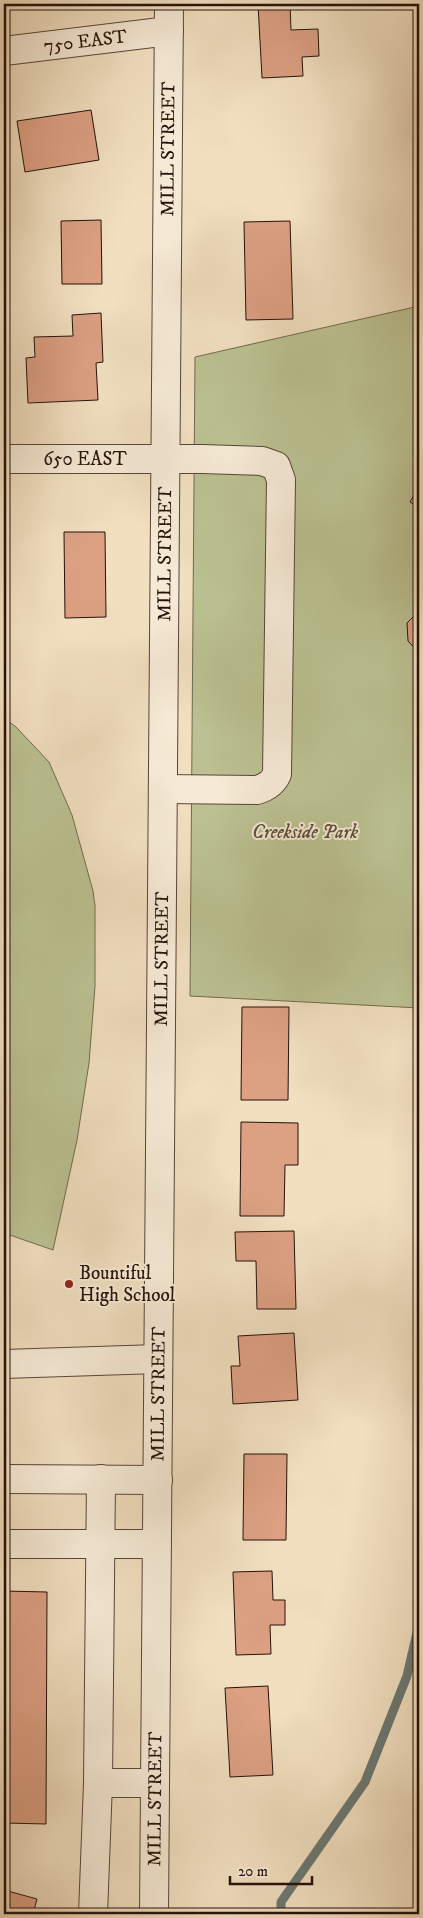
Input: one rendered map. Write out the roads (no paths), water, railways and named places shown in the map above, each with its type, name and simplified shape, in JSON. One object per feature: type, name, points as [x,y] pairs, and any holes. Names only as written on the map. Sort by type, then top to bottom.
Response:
[{"type":"street","name":"MILL STREET","points":[[154,1914],[170,4]]},
{"type":"street","name":"750 EAST","points":[[4,51],[169,31]]},
{"type":"street","name":"650 EAST","points":[[4,459],[262,461],[276,466],[281,480],[276,774],[274,780],[269,785],[257,790],[163,790]]},
{"type":"street","points":[[4,1364],[158,1359]]},
{"type":"street","points":[[4,1479],[158,1480]]},
{"type":"street","points":[[93,1914],[98,1783],[101,1479]]},
{"type":"street","points":[[4,1544],[157,1544]]},
{"type":"street","points":[[98,1783],[155,1783]]},
{"type":"waterway","points":[[281,1914],[281,1902],[365,1782],[407,1676],[419,1624]]},
{"type":"place","name":"Bountiful High School","points":[[69,1284]]},
{"type":"park label","name":"Creekside Park","points":[[305,832]]}]
